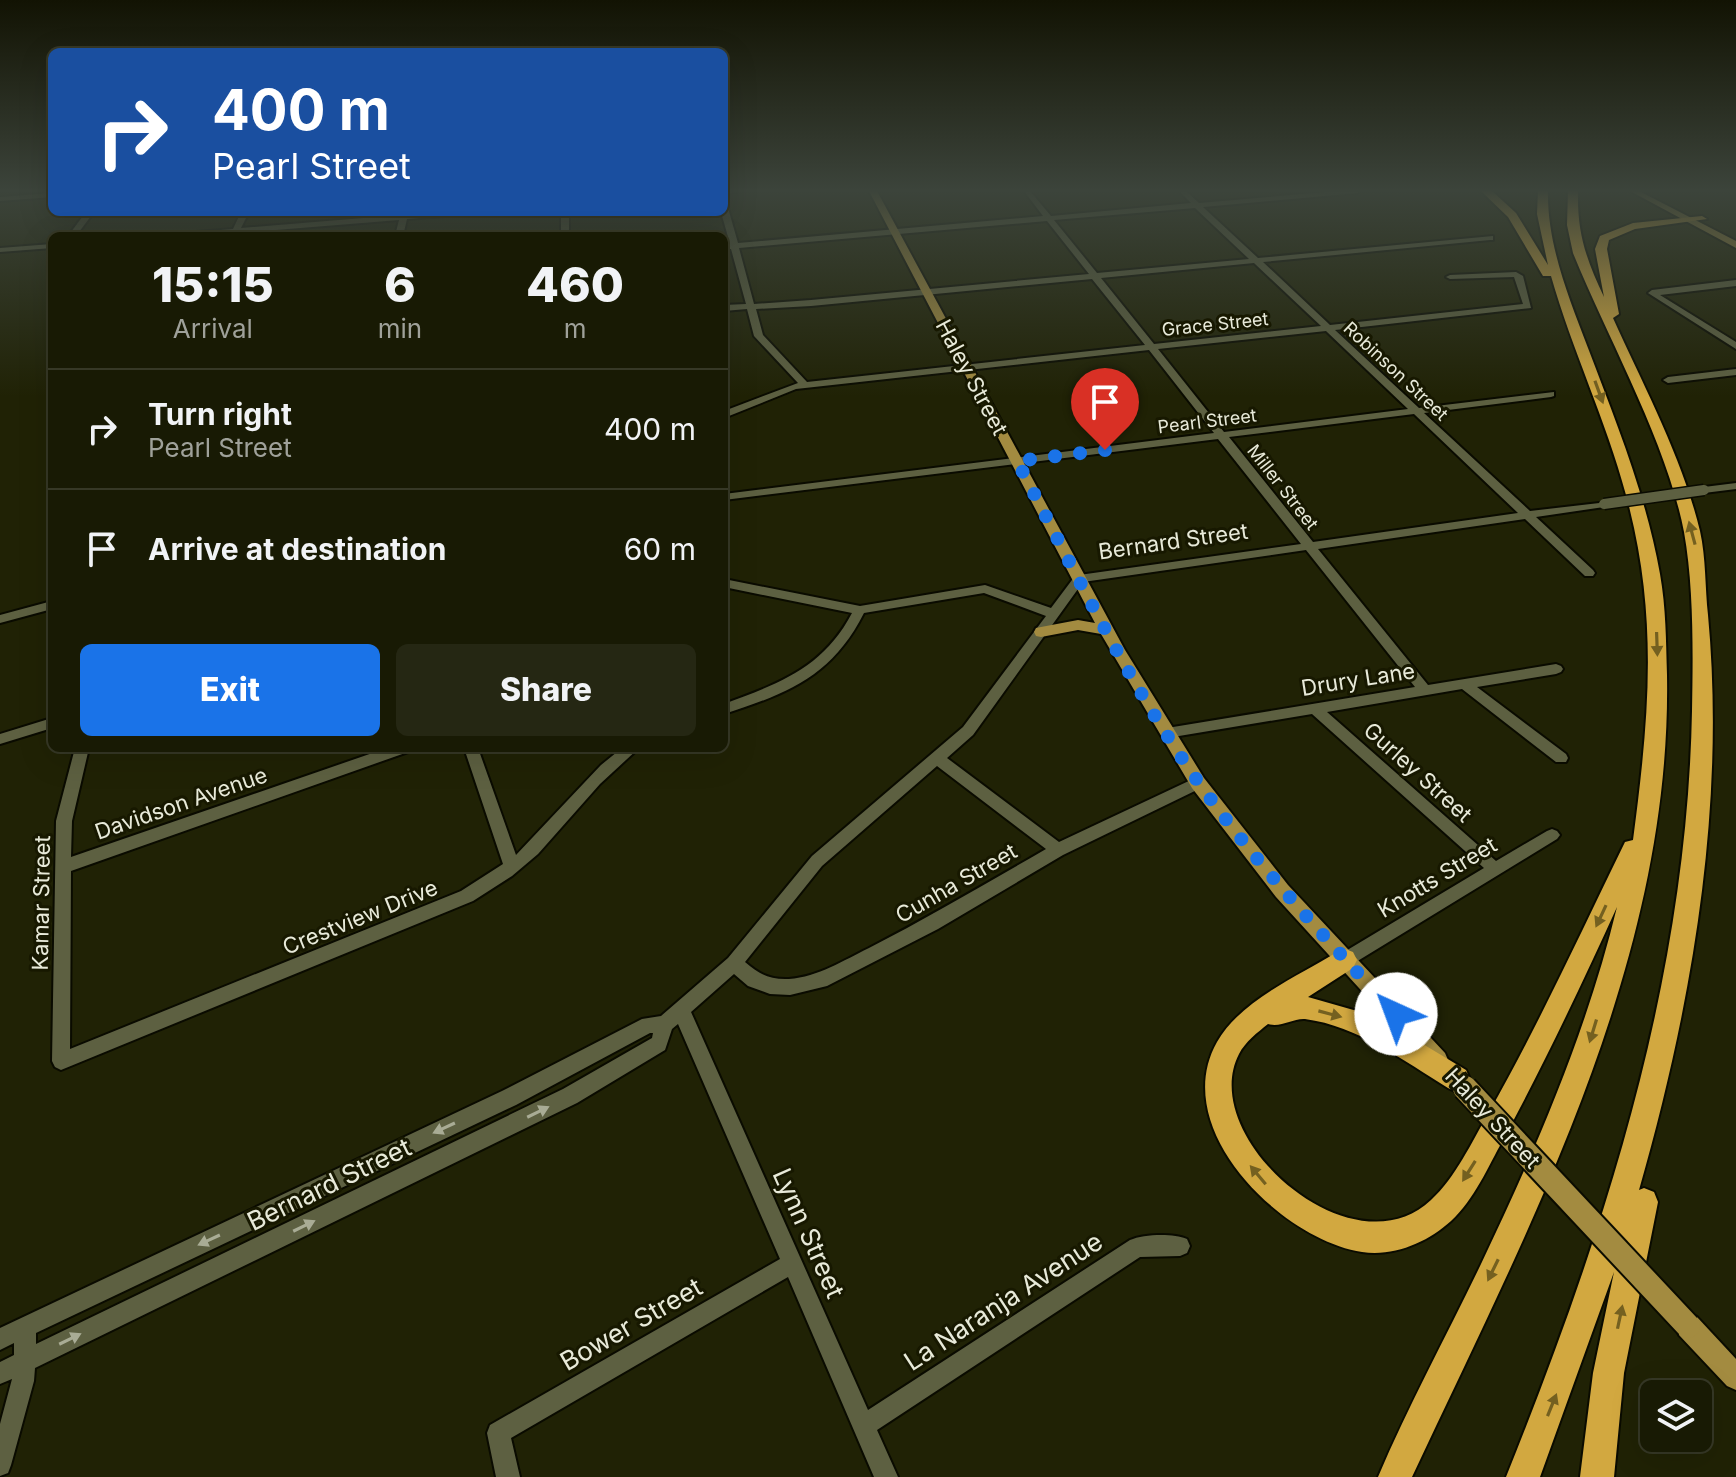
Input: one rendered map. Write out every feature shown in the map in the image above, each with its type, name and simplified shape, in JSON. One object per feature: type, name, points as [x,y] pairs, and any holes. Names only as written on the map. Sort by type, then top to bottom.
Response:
[{"type":"highway","points":[[1539,260],[1572,319]]},
{"type":"highway","points":[[1395,1477],[1518,1219],[1563,1114],[1613,967],[1655,766],[1657,614],[1636,503],[1552,260]]},
{"type":"highway","points":[[1582,260],[1671,466],[1692,530],[1707,602],[1717,682],[1718,794],[1711,878],[1691,996],[1664,1105],[1605,1385],[1598,1433],[1597,1477]]},
{"type":"highway","points":[[1603,260],[1619,345]]},
{"type":"highway","points":[[1345,960],[1255,1019],[1225,1052],[1219,1075],[1227,1124],[1240,1152],[1255,1173],[1297,1212],[1325,1228],[1377,1239],[1398,1237],[1419,1229],[1440,1212],[1466,1176],[1541,1046],[1646,820]]},
{"type":"highway","points":[[1255,1019],[1303,1007],[1333,1014],[1369,1026],[1457,1079]]},
{"type":"highway","points":[[1523,1477],[1628,1214],[1664,1105]]},
{"type":"main road","name":"Haley Street","points":[[910,260],[1106,630],[1198,783],[1282,891],[1736,1377]]},
{"type":"main road","points":[[1041,632],[1078,625],[1106,630]]},
{"type":"street","points":[[739,260],[759,336],[805,385]]},
{"type":"street","name":"Miller Street","points":[[1083,260],[1425,691]]},
{"type":"street","points":[[728,308],[928,293],[1255,260]]},
{"type":"street","name":"Robinson Street","points":[[1255,260],[1589,573]]},
{"type":"street","name":"Grace Street","points":[[728,413],[805,385],[1528,306],[1516,274],[1450,277]]},
{"type":"street","points":[[1736,283],[1652,293],[1736,346]]},
{"type":"street","points":[[1668,380],[1735,373]]},
{"type":"street","name":"Pearl Street","points":[[728,497],[1551,394]]},
{"type":"street","points":[[728,404],[736,410]]},
{"type":"street","name":"Bernard Street","points":[[0,1373],[570,1096],[659,1044],[674,1018],[734,963],[817,861],[968,731],[1079,579],[1704,490],[1733,489]]},
{"type":"street","points":[[728,584],[860,610],[985,589],[1054,614]]},
{"type":"street","points":[[0,619],[48,606]]},
{"type":"street","points":[[728,708],[779,689],[815,670],[840,648],[860,610]]},
{"type":"street","name":"Drury Lane","points":[[1167,733],[1556,669]]},
{"type":"street","points":[[1464,684],[1561,758]]},
{"type":"street","name":"Gurley Street","points":[[1314,708],[1494,868]]},
{"type":"street","points":[[0,739],[48,724]]},
{"type":"street","name":"Kamar Street","points":[[61,1061],[65,810],[81,752]]},
{"type":"street","name":"Davidson Avenue","points":[[63,867],[392,752]]},
{"type":"street","points":[[472,752],[512,867]]},
{"type":"street","name":"Crestview Drive","points":[[61,1061],[439,909],[512,867],[541,841],[599,772],[626,752]]},
{"type":"street","points":[[938,759],[1058,850]]},
{"type":"street","name":"Cunha Street","points":[[734,963],[754,980],[770,986],[811,984],[932,924],[1058,850],[1198,783]]},
{"type":"street","name":"Knotts Street","points":[[1345,960],[1552,835]]},
{"type":"street","name":"Bernard Street","points":[[0,1339],[509,1098],[648,1025],[674,1018]]},
{"type":"street","name":"Lynn Street","points":[[674,1018],[792,1263],[886,1477]]},
{"type":"street","name":"La Naranja Avenue","points":[[863,1426],[1137,1247],[1180,1246]]},
{"type":"street","name":"Bower Street","points":[[508,1477],[498,1433],[792,1263]]},
{"type":"street","points":[[0,1465],[13,1428],[25,1361],[26,1327]]},
{"type":"route","points":[[1105,450],[1017,461],[1118,652],[1198,783],[1282,891],[1396,1014]]}]
